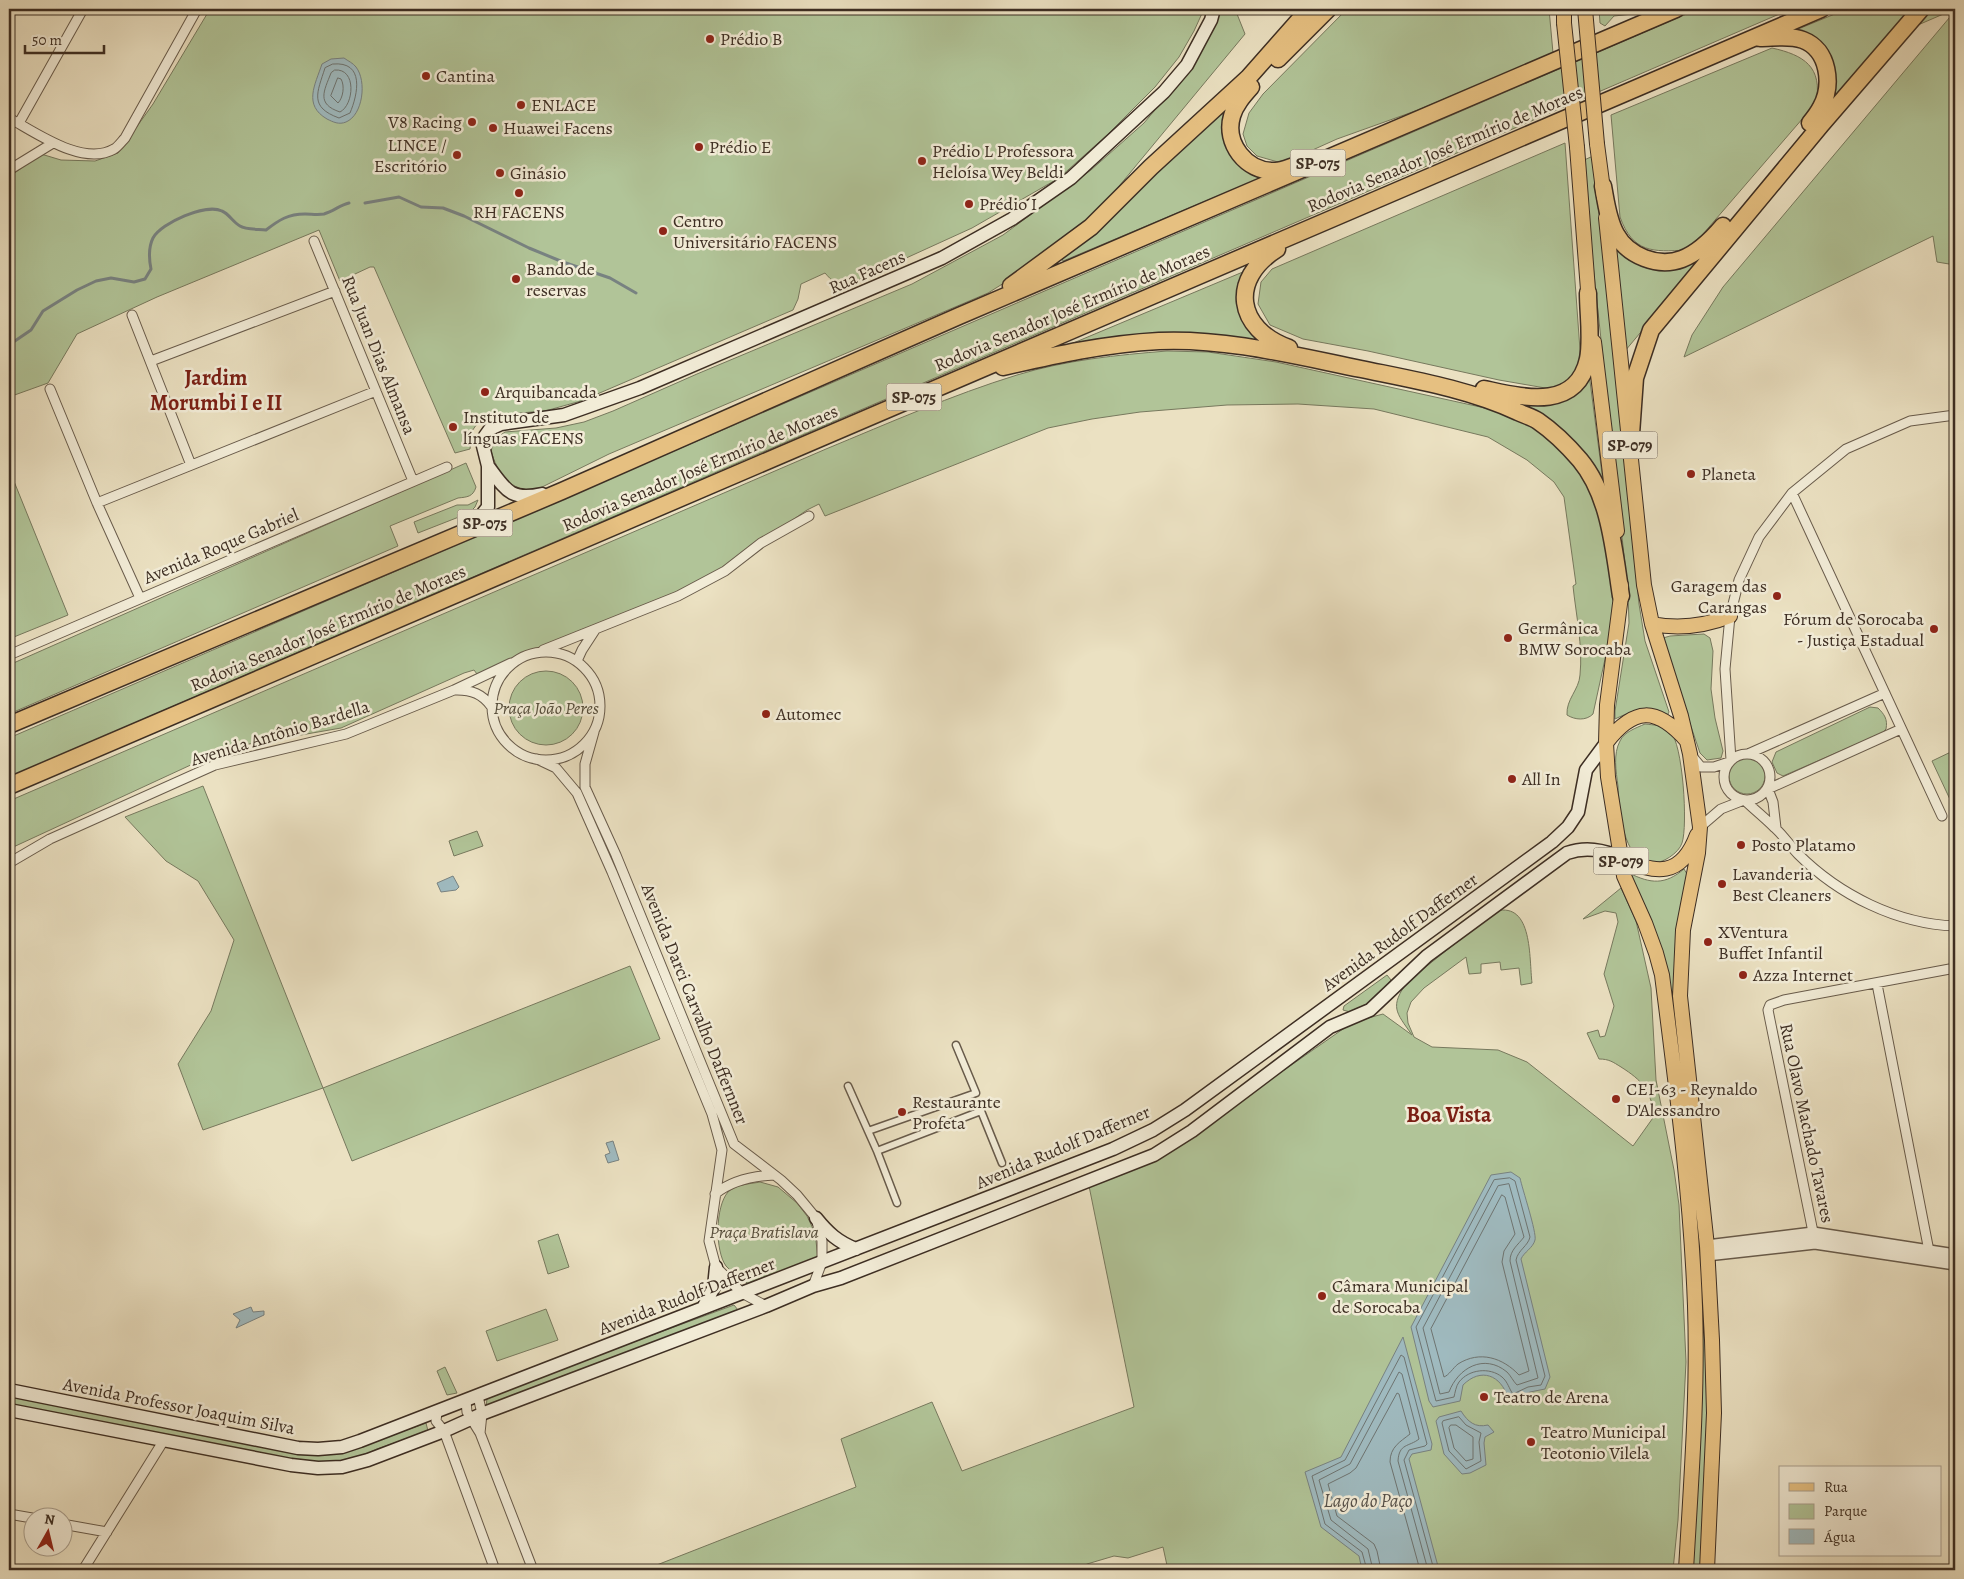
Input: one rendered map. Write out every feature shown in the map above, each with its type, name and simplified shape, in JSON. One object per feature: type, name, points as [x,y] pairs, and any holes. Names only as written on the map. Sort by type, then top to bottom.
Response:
[{"type":"highway","points":[[959,316],[1022,279],[1090,227],[1151,167],[1248,78],[1309,9]]},
{"type":"highway","points":[[1328,9],[1253,84],[1237,103],[1230,125],[1231,139],[1236,150],[1246,162],[1262,169],[1275,171],[1351,150]]},
{"type":"highway","name":"Rodovia Senador José Ermírio de Moraes","points":[[9,725],[455,536],[959,316],[1351,150],[1676,9]]},
{"type":"highway","name":"Rodovia Senador José Ermírio de Moraes","points":[[9,786],[1821,9]]},
{"type":"highway","points":[[1630,448],[1635,378],[1651,330],[1820,125],[1921,9]]},
{"type":"highway","points":[[1603,186],[1615,234],[1625,248],[1642,258],[1662,263],[1682,260],[1713,238],[1814,118],[1822,107],[1826,93],[1828,77],[1825,66],[1815,47],[1802,40],[1789,38],[1750,39]]},
{"type":"highway","points":[[1327,222],[1275,250],[1253,271],[1246,284],[1245,300],[1252,324],[1261,334],[1287,348],[1525,397],[1546,398],[1559,396],[1576,383],[1584,371],[1589,348],[1588,293]]},
{"type":"highway","points":[[959,378],[1085,348],[1160,341],[1229,344],[1426,382],[1494,401],[1538,421],[1563,442],[1581,462],[1594,481],[1613,543],[1621,596]]},
{"type":"main road","name":"Rua Facens","points":[[455,536],[473,524],[488,507],[488,466],[483,446],[485,436],[490,429],[501,424],[564,415],[640,388],[942,258],[1012,219],[1071,178],[1164,92],[1188,65],[1211,20],[1214,9]]},
{"type":"main road","name":"SP-079","points":[[1585,9],[1597,144],[1603,186],[1644,585],[1652,624],[1682,716],[1700,827],[1698,853],[1683,930],[1680,996],[1707,1251],[1714,1413],[1707,1570]]},
{"type":"main road","name":"SP-079","points":[[1564,15],[1577,147],[1588,293],[1620,556],[1621,596],[1607,705],[1606,744],[1612,809],[1624,876],[1645,923],[1662,975],[1687,1184],[1695,1342],[1694,1427],[1686,1570]]},
{"type":"main road","name":"Rua Facens","points":[[488,466],[502,485],[516,496],[527,498],[562,490]]},
{"type":"main road","points":[[1652,624],[1682,626],[1706,624],[1730,616]]},
{"type":"main road","points":[[1606,744],[1622,724],[1633,718],[1648,716],[1663,719],[1674,726],[1688,748]]},
{"type":"main road","name":"Avenida Rudolf Dafferner","points":[[342,1447],[472,1399],[1113,1149],[1153,1130],[1201,1099],[1558,837],[1578,812],[1586,770],[1606,744]]},
{"type":"main road","points":[[1620,858],[1651,870],[1665,870],[1676,866],[1691,848],[1700,827]]},
{"type":"main road","points":[[1618,841],[1634,865]]},
{"type":"main road","name":"Avenida Rudolf Dafferner","points":[[342,1467],[368,1460],[444,1431],[476,1416],[766,1306],[813,1286],[841,1278],[1154,1155],[1192,1131],[1330,1027],[1370,1010],[1427,956],[1567,853],[1580,849],[1610,853],[1620,858]]},
{"type":"main road","points":[[1384,965],[1395,977],[1393,989]]},
{"type":"main road","points":[[1338,999],[1337,1016],[1341,1019],[1354,1018]]},
{"type":"main road","points":[[816,1218],[828,1234],[841,1243],[856,1249]]},
{"type":"main road","points":[[703,1308],[714,1287],[716,1267]]},
{"type":"main road","name":"Avenida Professor Joaquim Silva","points":[[9,1390],[294,1447],[318,1449],[342,1447]]},
{"type":"main road","name":"Avenida Professor Joaquim Silva","points":[[9,1410],[291,1465],[318,1468],[342,1467]]},
{"type":"street","points":[[18,123],[83,9]]},
{"type":"street","points":[[9,118],[53,143],[86,154],[100,154],[114,149],[125,138],[197,9]]},
{"type":"street","points":[[9,170],[53,143]]},
{"type":"street","name":"Rua Juan Dias Almansa","points":[[314,241],[413,481]]},
{"type":"street","points":[[151,361],[335,291]]},
{"type":"street","points":[[132,315],[191,465]]},
{"type":"street","points":[[50,389],[96,503],[140,598]]},
{"type":"street","points":[[96,503],[376,391]]},
{"type":"street","points":[[1955,415],[1910,421],[1846,449],[1792,492],[1759,537],[1739,580],[1730,616],[1725,669],[1730,761],[1725,768],[1724,782],[1731,794],[1744,800],[1776,828],[1798,854],[1829,880],[1861,901],[1903,918],[1941,926],[1955,926]]},
{"type":"street","name":"Avenida Roque Gabriel","points":[[9,655],[447,467]]},
{"type":"street","points":[[1792,492],[1942,816]]},
{"type":"street","points":[[536,652],[564,655],[577,661],[589,672],[597,686],[600,701],[600,717],[594,732],[584,745],[570,755],[554,760],[537,760],[522,755],[500,735],[494,721],[491,706],[494,690],[501,675],[511,663],[523,656],[595,630],[678,596],[725,571],[761,543],[809,516]]},
{"type":"street","points":[[577,661],[595,630]]},
{"type":"street","name":"Avenida Antônio Bardella","points":[[9,863],[50,839],[215,765],[346,734],[454,690],[511,663]]},
{"type":"street","points":[[454,690],[469,690],[484,697],[491,706]]},
{"type":"street","points":[[1688,748],[1701,767],[1714,767],[1885,693]]},
{"type":"street","points":[[1700,827],[1720,809],[1744,800],[1755,799],[1768,789],[1901,729]]},
{"type":"street","name":"Avenida Darci Carvalho Daffernner","points":[[594,732],[585,764],[585,787],[712,1114],[722,1150],[709,1241],[716,1267],[742,1293],[766,1306]]},
{"type":"street","points":[[1750,753],[1758,755],[1768,766],[1771,774],[1768,789],[1773,802],[1776,828]]},
{"type":"street","name":"Avenida Darci Carvalho Daffernner","points":[[537,760],[556,768],[576,793],[635,916],[734,1144],[774,1175],[797,1196],[816,1218],[822,1241],[822,1262]]},
{"type":"street","points":[[1930,1251],[1877,984],[1955,968]]},
{"type":"street","name":"Rua Olavo Machado Tavares","points":[[1814,1238],[1768,1010],[1770,1005],[1784,1000],[1877,984]]},
{"type":"street","points":[[868,1131],[976,1093],[956,1045]]},
{"type":"street","points":[[848,1086],[877,1150],[897,1203]]},
{"type":"street","points":[[877,1150],[981,1111],[1002,1164]]},
{"type":"street","points":[[715,1194],[723,1187],[740,1180],[774,1175]]},
{"type":"street","points":[[1707,1251],[1814,1238],[1955,1255]]},
{"type":"street","points":[[1814,1238],[1955,1264]]},
{"type":"street","points":[[813,1286],[822,1262]]},
{"type":"street","points":[[472,1399],[467,1412],[476,1416]]},
{"type":"street","points":[[472,1399],[480,1433],[533,1570]]},
{"type":"street","points":[[437,1412],[436,1421],[444,1431],[495,1570]]},
{"type":"street","points":[[84,1570],[164,1440]]},
{"type":"street","points":[[9,1514],[22,1516]]},
{"type":"street","points":[[72,1526],[107,1532]]},
{"type":"green space","name":"Centro Universitário FACENS","points":[[210,9],[1204,9],[1179,57],[1155,87],[1107,135],[1059,178],[972,228],[847,285],[834,282],[825,273],[801,284],[798,299],[793,310],[581,401],[545,411],[494,415],[479,421],[472,431],[470,449],[455,453],[374,267],[370,267],[340,281],[319,230],[157,297],[77,334],[48,383],[9,397],[9,177],[41,154],[61,160],[95,161],[118,153],[153,104]]},
{"type":"green space","points":[[1219,9],[1235,9],[1245,34],[1091,220],[1031,266],[988,293],[609,454],[536,490],[527,490],[512,485],[501,473],[491,451],[495,439],[505,432],[556,428],[584,422],[613,411],[912,284],[1003,235],[1091,170],[1144,123],[1192,66]]},
{"type":"green space","points":[[1347,9],[1549,9],[1553,53],[1418,110],[1337,139],[1297,157],[1278,162],[1257,156],[1247,146],[1243,134],[1249,113],[1263,94]]},
{"type":"green space","points":[[1599,9],[1651,9],[1642,13],[1614,16],[1605,26],[1600,23]]},
{"type":"green space","points":[[1698,9],[1791,9],[9,777],[9,738]]},
{"type":"green space","points":[[1847,9],[1912,9],[1821,118],[1830,68],[1791,32]]},
{"type":"green space","points":[[1929,9],[1955,9],[1911,28]]},
{"type":"green space","points":[[1955,11],[1955,265],[1937,262],[1933,236],[1684,357],[1692,335],[1723,287]]},
{"type":"green space","points":[[1772,48],[1793,54],[1809,65],[1817,80],[1816,103],[1703,234],[1686,250],[1654,250],[1638,244],[1625,229],[1620,217],[1611,115]]},
{"type":"green space","points":[[1230,97],[1228,110],[1246,169],[1258,177],[1258,179],[1063,261],[1062,259]]},
{"type":"green space","points":[[1565,143],[1580,350],[1578,368],[1570,379],[1551,389],[1303,339],[1270,325],[1258,304],[1261,282],[1272,269]]},
{"type":"green space","points":[[1593,156],[1639,604],[1645,641],[1669,712],[1667,716],[1641,710],[1615,719],[1629,623],[1628,593],[1582,161]]},
{"type":"green space","points":[[1610,241],[1617,250],[1641,264],[1717,241],[1625,351]]},
{"type":"green space","points":[[1250,269],[1245,322],[1255,337],[1276,349],[1059,349]]},
{"type":"green space","points":[[1167,351],[1208,352],[1276,362],[1494,410],[1532,424],[1560,448],[1580,472],[1599,509],[1614,598],[1612,627],[1593,714],[1587,718],[1580,719],[1567,715],[1568,704],[1579,680],[1581,653],[1573,586],[1576,584],[1564,497],[1554,482],[1527,460],[1488,437],[1374,409],[1298,404],[1227,405],[1140,412],[1048,428],[825,516],[819,504],[807,510],[724,567],[674,594],[477,674],[474,670],[464,673],[341,728],[249,744],[195,763],[9,849],[9,801],[826,449],[945,400],[1017,375],[1073,362],[1110,356]]},
{"type":"green space","points":[[1588,366],[1604,489],[1511,402],[1542,402]]},
{"type":"green space","points":[[466,463],[476,487],[473,493],[390,526],[398,546],[9,714],[9,665]]},
{"type":"green space","points":[[9,469],[68,615],[9,639]]},
{"type":"green space","points":[[478,500],[475,507],[469,513],[418,533],[414,522],[457,505],[468,505]]},
{"type":"green space","points":[[1704,634],[1710,638],[1713,651],[1711,689],[1715,718],[1723,751],[1721,758],[1707,760],[1700,753],[1663,644],[1663,638],[1670,636]]},
{"type":"green space","name":"Praça João Peres","points":[[546,671],[567,677],[577,687],[583,708],[577,729],[567,739],[546,745],[525,739],[515,729],[509,708],[515,687],[525,677]]},
{"type":"green space","points":[[1870,707],[1878,708],[1885,717],[1886,729],[1882,733],[1783,776],[1777,773],[1772,762],[1776,752]]},
{"type":"green space","points":[[1645,724],[1661,726],[1670,731],[1678,751],[1683,785],[1684,834],[1682,843],[1674,854],[1656,863],[1642,860],[1634,854],[1628,844],[1621,819],[1616,769],[1616,751],[1622,738],[1624,735]]},
{"type":"green space","points":[[1955,750],[1955,810],[1932,761]]},
{"type":"green space","points":[[1747,758],[1754,759],[1760,763],[1764,769],[1764,783],[1760,789],[1754,793],[1747,794],[1740,793],[1734,789],[1730,783],[1729,776],[1730,769],[1734,763],[1740,759]]},
{"type":"green space","points":[[203,786],[323,1088],[203,1130],[178,1064],[211,1011],[234,940],[198,881],[166,861],[125,817]]},
{"type":"green space","points":[[477,831],[483,846],[454,856],[449,841]]},
{"type":"green space","points":[[1684,869],[1687,874],[1680,921],[1703,1254],[1709,1401],[1702,1570],[1692,1570],[1698,1432],[1671,1011],[1629,873],[1651,881],[1658,881],[1670,878]]},
{"type":"green space","points":[[1621,888],[1636,921],[1651,988],[1656,1080],[1679,1205],[1686,1362],[1678,1520],[1673,1570],[1168,1570],[1163,1547],[1128,1558],[1114,1556],[1087,1564],[1077,1570],[644,1570],[856,1487],[841,1439],[932,1402],[962,1471],[1134,1407],[1089,1186],[1184,1140],[1353,1022],[1383,1014],[1412,1035],[1402,1021],[1397,1009],[1398,997],[1408,981],[1496,911],[1508,910],[1517,915],[1523,923],[1529,947],[1532,983],[1521,985],[1519,968],[1501,970],[1500,962],[1481,964],[1481,973],[1469,974],[1466,957],[1424,988],[1411,1002],[1407,1013],[1408,1023],[1414,1037],[1432,1047],[1498,1050],[1527,1062],[1633,1146],[1655,1115],[1650,1098],[1640,1081],[1629,1072],[1613,1062],[1599,1059],[1587,1033],[1598,1030],[1600,1037],[1605,1036],[1614,1006],[1604,974],[1618,922],[1616,913],[1605,911],[1583,919]]},
{"type":"green space","points":[[630,966],[660,1039],[352,1161],[323,1088]]},
{"type":"green space","points":[[1387,975],[1391,980],[1371,1003],[1350,1012],[1343,1010],[1344,1006]]},
{"type":"green space","name":"Praça Bratislava","points":[[760,1182],[778,1187],[797,1203],[807,1216],[815,1233],[818,1258],[750,1285],[729,1269],[722,1259],[718,1240],[719,1218],[724,1199],[731,1189]]},
{"type":"green space","points":[[558,1234],[569,1267],[548,1274],[538,1241]]},
{"type":"green space","points":[[734,1305],[738,1310],[486,1409],[487,1398]]},
{"type":"green space","points":[[546,1309],[558,1340],[497,1361],[486,1331]]},
{"type":"green space","points":[[445,1367],[457,1393],[447,1395],[437,1371]]},
{"type":"green space","points":[[9,1395],[293,1453],[351,1450],[426,1423],[428,1431],[377,1449],[354,1460],[327,1463],[301,1461],[9,1405]]},
{"type":"water","points":[[344,58],[355,66],[359,73],[362,97],[360,105],[352,118],[346,122],[338,123],[327,119],[320,113],[315,107],[313,94],[322,64],[331,59]]},
{"type":"water","points":[[453,876],[459,887],[456,890],[441,892],[437,883]]},
{"type":"water","points":[[613,1141],[619,1160],[608,1163],[605,1155],[610,1153],[606,1143]]},
{"type":"water","points":[[1511,1172],[1520,1178],[1534,1229],[1534,1243],[1521,1259],[1550,1377],[1545,1389],[1530,1392],[1515,1399],[1508,1398],[1501,1384],[1495,1379],[1490,1376],[1477,1376],[1463,1385],[1460,1401],[1433,1407],[1429,1401],[1411,1327],[1491,1175]]},
{"type":"water","points":[[251,1307],[253,1312],[264,1311],[264,1315],[236,1328],[240,1320],[233,1314]]},
{"type":"water","name":"Lago do Paço","points":[[1403,1337],[1432,1444],[1431,1450],[1412,1454],[1409,1459],[1439,1570],[1362,1570],[1359,1556],[1321,1527],[1305,1472],[1341,1457]]},
{"type":"water","points":[[1461,1411],[1472,1423],[1479,1426],[1488,1425],[1494,1432],[1485,1437],[1486,1465],[1470,1473],[1462,1474],[1444,1454],[1436,1421],[1439,1417]]},
{"type":"waterway","points":[[365,203],[399,197],[421,207],[443,208],[464,216],[529,248],[610,278],[636,293]]},
{"type":"waterway","points":[[9,345],[31,330],[43,311],[77,290],[96,281],[111,278],[134,282],[145,279],[151,269],[149,254],[153,238],[165,226],[184,216],[215,209],[224,212],[243,227],[266,230],[289,216],[324,214],[349,203]]},
{"type":"place","name":"Prédio B","points":[[710,39]]},
{"type":"place","name":"Cantina","points":[[426,76]]},
{"type":"place","name":"ENLACE","points":[[521,105]]},
{"type":"place","name":"V8 Racing","points":[[472,122]]},
{"type":"place","name":"Huawei Facens","points":[[493,128]]},
{"type":"place","name":"Prédio E","points":[[699,147]]},
{"type":"place","name":"LINCE / Escritório","points":[[457,155]]},
{"type":"place","name":"Prédio L Professora Heloísa Wey Beldi","points":[[922,161]]},
{"type":"place","name":"Ginásio","points":[[500,173]]},
{"type":"place","name":"RH FACENS","points":[[519,193]]},
{"type":"place","name":"Prédio I","points":[[969,204]]},
{"type":"place","name":"Centro Universitário FACENS","points":[[663,231]]},
{"type":"place","name":"Bando de reservas","points":[[516,279]]},
{"type":"place","name":"Arquibancada","points":[[485,392]]},
{"type":"place","name":"Instituto de línguas FACENS","points":[[453,427]]},
{"type":"place","name":"Planeta","points":[[1691,474]]},
{"type":"place","name":"Garagem das Carangas","points":[[1777,596]]},
{"type":"place","name":"Fórum de Sorocaba - Justiça Estadual","points":[[1934,629]]},
{"type":"place","name":"Germânica BMW Sorocaba","points":[[1508,638]]},
{"type":"place","name":"Automec","points":[[766,714]]},
{"type":"place","name":"All In","points":[[1512,779]]},
{"type":"place","name":"Posto Platamo","points":[[1741,845]]},
{"type":"place","name":"Lavanderia Best Cleaners","points":[[1722,884]]},
{"type":"place","name":"XVentura Buffet Infantil","points":[[1708,942]]},
{"type":"place","name":"Azza Internet","points":[[1743,975]]},
{"type":"place","name":"CEI-63 - Reynaldo D'Alessandro","points":[[1616,1099]]},
{"type":"place","name":"Restaurante Profeta","points":[[902,1112]]},
{"type":"place","name":"Câmara Municipal de Sorocaba","points":[[1322,1296]]},
{"type":"place","name":"Teatro de Arena","points":[[1484,1397]]},
{"type":"place","name":"Teatro Municipal Teotonio Vilela","points":[[1531,1442]]},
{"type":"district","name":"Jardim Morumbi I e II","points":[[216,390]]},
{"type":"district","name":"Boa Vista","points":[[1449,1114]]}]
